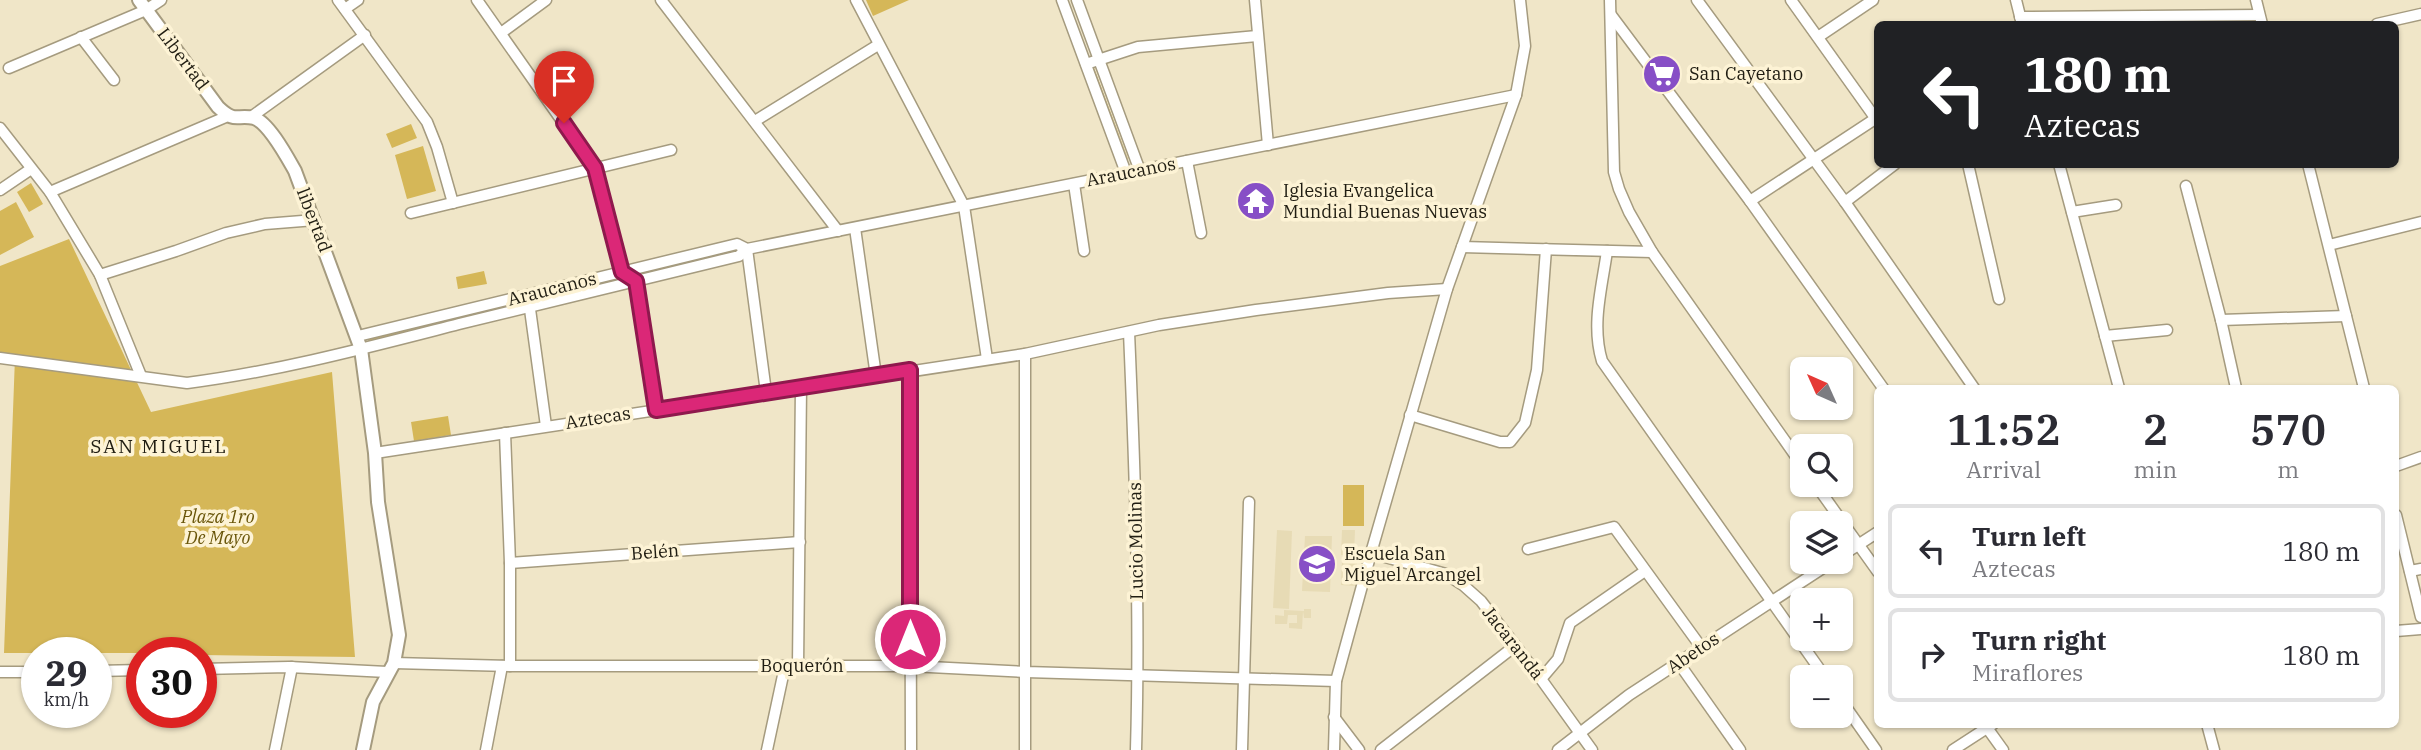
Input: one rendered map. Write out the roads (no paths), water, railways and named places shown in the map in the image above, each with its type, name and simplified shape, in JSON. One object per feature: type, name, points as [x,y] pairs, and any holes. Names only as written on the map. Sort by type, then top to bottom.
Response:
[{"type":"main road","name":"Libertad","points":[[143,5],[228,117]]},
{"type":"main road","points":[[228,117],[251,117]]},
{"type":"main road","name":"libertad","points":[[251,117],[260,121],[295,171],[359,342],[378,502],[399,635],[391,667],[373,702],[363,750]]},
{"type":"street","points":[[9,68],[81,37],[143,5],[161,0]]},
{"type":"street","points":[[338,0],[426,122],[438,146],[453,203]]},
{"type":"street","points":[[345,9],[358,0]]},
{"type":"street","points":[[477,0],[595,168],[622,272],[636,281],[656,410]]},
{"type":"street","points":[[501,33],[546,0]]},
{"type":"street","points":[[662,0],[838,231]]},
{"type":"street","points":[[856,0],[964,206],[987,359]]},
{"type":"street","points":[[1062,0],[1126,173]]},
{"type":"street","points":[[1077,0],[1140,171]]},
{"type":"street","points":[[1255,0],[1268,145]]},
{"type":"street","points":[[1334,750],[1336,681],[1371,553],[1447,289],[1516,95],[1525,46],[1520,0]]},
{"type":"street","points":[[1610,0],[1614,172],[1619,189],[1652,252],[1790,448]]},
{"type":"street","points":[[1697,0],[1814,158],[1972,385]]},
{"type":"street","points":[[1791,0],[1874,114]]},
{"type":"street","points":[[1818,37],[1873,0]]},
{"type":"street","points":[[2016,0],[2021,21],[2261,20],[2256,0]]},
{"type":"street","points":[[2390,21],[2421,14]]},
{"type":"street","points":[[1611,15],[1750,201],[1881,385]]},
{"type":"street","points":[[251,117],[365,35]]},
{"type":"street","points":[[1086,64],[1146,46],[1257,36]]},
{"type":"street","points":[[81,37],[114,80]]},
{"type":"street","points":[[755,121],[878,45]]},
{"type":"street","name":"Araucanos","points":[[359,342],[636,281],[739,256],[746,249],[1516,95]]},
{"type":"street","points":[[50,192],[228,117]]},
{"type":"street","points":[[1750,201],[1874,120]]},
{"type":"street","points":[[0,128],[50,192],[100,275],[141,376]]},
{"type":"street","points":[[411,214],[671,150]]},
{"type":"street","points":[[1187,161],[1201,233]]},
{"type":"street","points":[[1845,202],[1890,168]]},
{"type":"street","points":[[1969,168],[1998,299]]},
{"type":"street","points":[[2060,168],[2118,385]]},
{"type":"street","points":[[2309,168],[2363,385]]},
{"type":"street","points":[[0,190],[31,169]]},
{"type":"street","points":[[1074,184],[1084,251]]},
{"type":"street","points":[[2186,186],[2235,385]]},
{"type":"street","points":[[2072,212],[2116,205]]},
{"type":"street","points":[[100,275],[226,233],[265,224],[315,220]]},
{"type":"street","points":[[2329,245],[2421,222]]},
{"type":"street","points":[[855,228],[876,376]]},
{"type":"street","name":"Araucanos","points":[[359,342],[528,295],[737,244],[746,249]]},
{"type":"street","points":[[1462,247],[1652,252]]},
{"type":"street","points":[[746,249],[766,393]]},
{"type":"street","points":[[1410,415],[1500,442],[1510,442],[1517,435],[1529,413],[1537,370],[1546,249]]},
{"type":"street","points":[[1607,251],[1597,326],[1602,361],[1817,665]]},
{"type":"street","name":"Aztecas","points":[[374,453],[1025,354],[1129,332],[1256,310],[1388,293],[1447,289]]},
{"type":"street","points":[[528,295],[546,426]]},
{"type":"street","points":[[2221,320],[2346,316]]},
{"type":"street","points":[[2105,336],[2167,330]]},
{"type":"street","name":"Lucio Molinas","points":[[1129,332],[1136,496],[1136,750]]},
{"type":"street","points":[[0,358],[187,383],[334,357],[359,342]]},
{"type":"street","points":[[1025,354],[1025,750]]},
{"type":"street","points":[[910,370],[911,750]]},
{"type":"street","points":[[798,666],[801,387]]},
{"type":"street","points":[[486,750],[506,666],[510,563],[505,433]]},
{"type":"street","points":[[2399,465],[2421,457]]},
{"type":"street","points":[[1824,497],[1874,567]]},
{"type":"street","points":[[1242,750],[1250,502]]},
{"type":"street","points":[[1528,549],[1614,527],[1701,647]]},
{"type":"street","points":[[1853,548],[1874,535]]},
{"type":"street","name":"Belén","points":[[510,563],[800,542]]},
{"type":"street","points":[[2400,546],[2410,571],[2421,617]]},
{"type":"street","name":"Jacarandá","points":[[1371,553],[1446,574],[1481,601],[1592,750]]},
{"type":"street","points":[[2410,571],[2421,569]]},
{"type":"street","points":[[1541,679],[1558,659],[1570,623],[1644,571]]},
{"type":"street","name":"Abetos","points":[[1558,750],[1629,695],[1813,574]]},
{"type":"street","points":[[2399,631],[2421,629]]},
{"type":"street","points":[[1381,750],[1515,646]]},
{"type":"street","points":[[1678,662],[1740,750]]},
{"type":"street","points":[[766,750],[785,666]]},
{"type":"street","name":"Boquerón","points":[[217,668],[910,666],[1336,681]]},
{"type":"street","points":[[275,750],[292,667]]},
{"type":"street","points":[[0,672],[21,672]]},
{"type":"street","points":[[1334,717],[1359,750]]},
{"type":"street","points":[[1853,717],[1876,750]]},
{"type":"street","points":[[1953,750],[1986,728]]},
{"type":"street","points":[[1990,728],[2003,750]]},
{"type":"street","points":[[2208,728],[2214,750]]},
{"type":"place","name":"San Cayetano","points":[[1662,74]]},
{"type":"place","name":"Iglesia Evangelica Mundial Buenas Nuevas","points":[[1256,201]]},
{"type":"place","name":"Escuela San Miguel Arcangel","points":[[1317,564]]},
{"type":"district","name":"SAN MIGUEL","points":[[159,446]]},
{"type":"park label","name":"Plaza 1ro De Mayo","points":[[218,527]]}]
